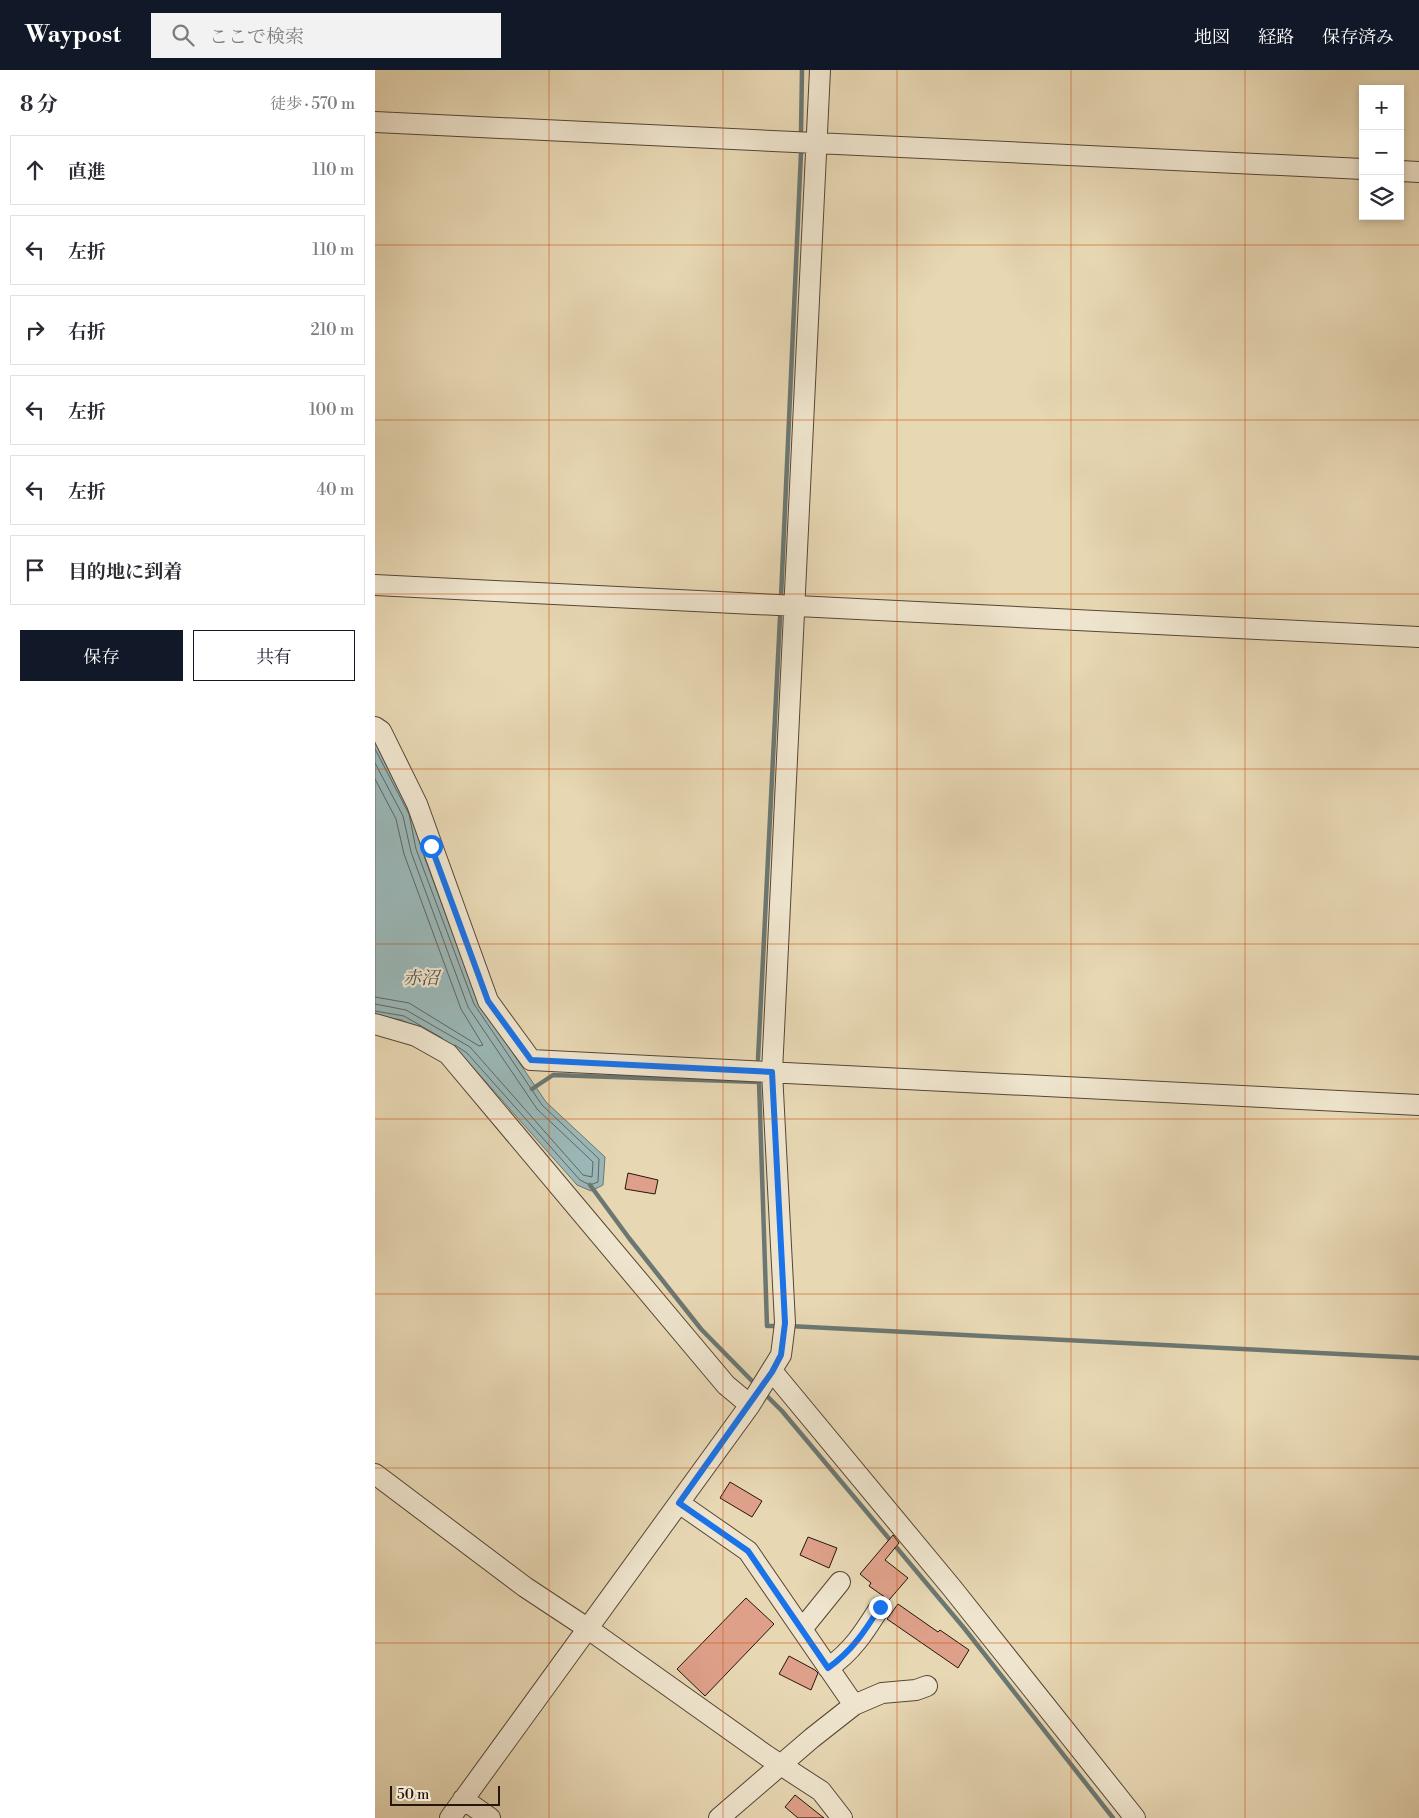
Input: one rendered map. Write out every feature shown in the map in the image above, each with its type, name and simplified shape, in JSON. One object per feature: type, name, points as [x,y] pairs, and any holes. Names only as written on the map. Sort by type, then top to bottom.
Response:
[{"type":"street","points":[[450,1818],[754,1400],[781,1355],[785,1328],[772,1072],[820,70]]},
{"type":"street","points":[[375,122],[1359,170]]},
{"type":"street","points":[[1404,171],[1419,172]]},
{"type":"street","points":[[375,585],[1419,637]]},
{"type":"street","points":[[375,727],[381,731],[417,804],[488,1001],[531,1060],[1419,1106]]},
{"type":"street","points":[[375,1024],[416,1036],[448,1054],[726,1385],[754,1400]]},
{"type":"street","points":[[771,1374],[952,1588],[1135,1818]]},
{"type":"street","points":[[375,1474],[525,1587],[587,1628],[781,1766],[821,1791],[843,1818]]},
{"type":"street","points":[[679,1503],[748,1551],[854,1705]]},
{"type":"street","points":[[802,1629],[840,1582]]},
{"type":"street","points":[[828,1668],[843,1657],[857,1642],[880,1607]]},
{"type":"street","points":[[719,1818],[854,1705],[882,1693],[916,1690],[927,1686]]},
{"type":"street","points":[[463,1799],[490,1818]]},
{"type":"water","name":"赤沼","points":[[375,738],[413,812],[421,848],[478,1002],[546,1102],[605,1157],[603,1185],[591,1191],[577,1185],[463,1056],[402,1020],[375,1015]]},
{"type":"building","points":[[628,1173],[658,1180],[655,1194],[625,1189]]},
{"type":"building","points":[[730,1482],[762,1501],[752,1517],[720,1498]]},
{"type":"building","points":[[893,1535],[899,1543],[885,1560],[908,1578],[889,1600],[869,1586],[871,1583],[860,1574]]},
{"type":"building","points":[[808,1537],[837,1548],[829,1568],[800,1555]]},
{"type":"building","points":[[746,1598],[774,1624],[705,1696],[677,1669]]},
{"type":"building","points":[[898,1604],[938,1632],[940,1630],[969,1650],[958,1668],[887,1619]]},
{"type":"building","points":[[789,1656],[818,1673],[811,1690],[779,1674]]},
{"type":"building","points":[[795,1795],[824,1818],[798,1818],[785,1807]]},
{"type":"waterway","points":[[801,133],[802,70]]},
{"type":"waterway","points":[[781,597],[801,153]]},
{"type":"waterway","points":[[758,1059],[780,617]]},
{"type":"waterway","points":[[532,1089],[553,1075],[759,1082],[767,1326],[778,1326]]},
{"type":"waterway","points":[[590,1185],[701,1329],[756,1385]]},
{"type":"waterway","points":[[789,1326],[1419,1358]]},
{"type":"waterway","points":[[763,1392],[782,1411],[964,1628],[1113,1818]]},
{"type":"route","points":[[431,846],[488,1001],[531,1060],[772,1072],[785,1323],[781,1355],[750,1405],[679,1503],[748,1551],[828,1668],[843,1657],[857,1642],[880,1607]]}]
